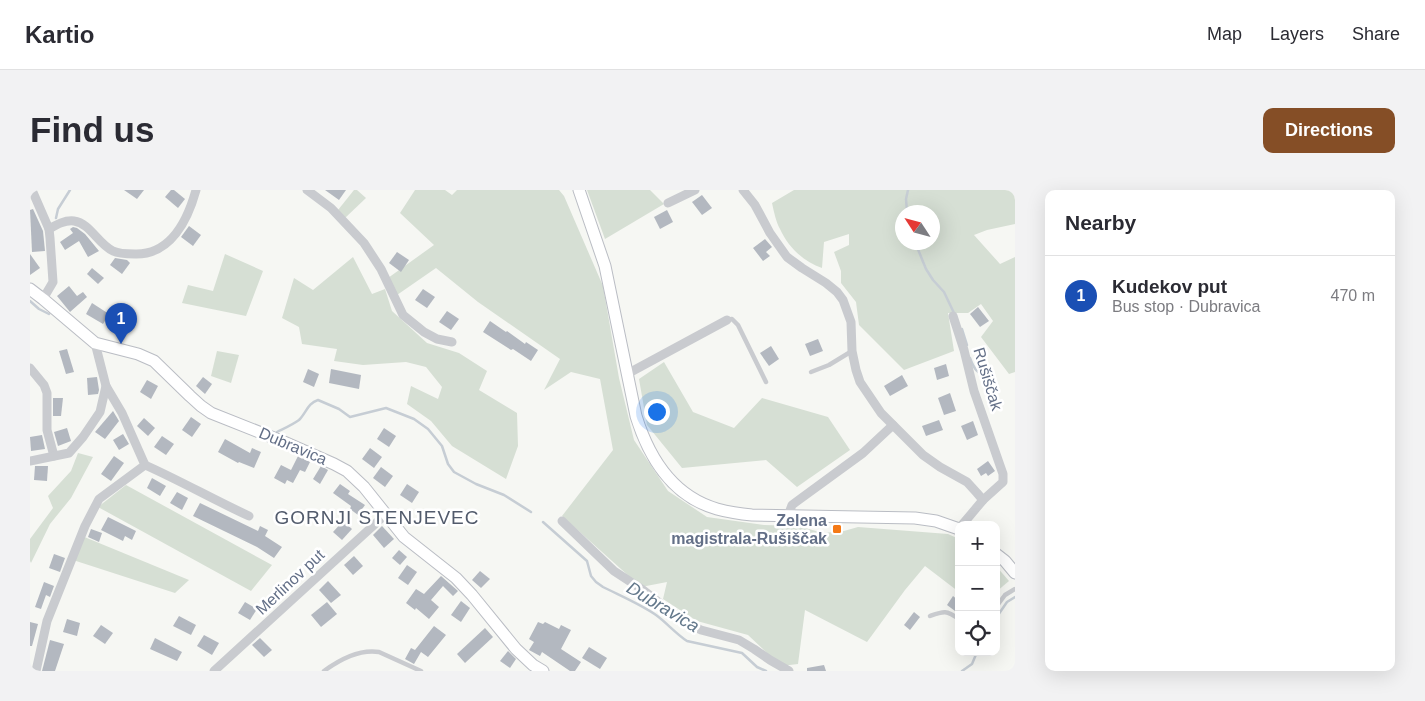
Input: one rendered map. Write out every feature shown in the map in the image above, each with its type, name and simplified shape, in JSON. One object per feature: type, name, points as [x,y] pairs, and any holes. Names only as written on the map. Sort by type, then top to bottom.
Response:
[{"type":"street","points":[[32,190],[48,229],[53,282],[43,299]]},
{"type":"street","points":[[48,229],[60,223],[75,221],[87,227],[103,244],[113,251],[126,254],[153,252],[164,246],[176,234],[191,209],[196,190]]},
{"type":"street","points":[[307,190],[331,208],[364,243],[381,269],[403,315],[424,332],[437,339],[452,342]]},
{"type":"street","points":[[579,190],[604,266],[636,416],[646,444],[663,472],[680,490],[700,503],[724,511],[752,515],[915,518],[936,521],[955,528]]},
{"type":"street","points":[[668,203],[695,190]]},
{"type":"street","points":[[742,190],[755,205],[770,233],[787,257],[826,283],[837,292],[842,300],[851,322],[852,351],[860,382],[881,413],[923,454],[940,467],[966,482],[983,500]]},
{"type":"street","name":"Dubravica","points":[[30,290],[95,343],[138,354],[154,361],[190,396],[211,413],[342,467],[358,481],[404,537],[456,578],[516,649],[533,665],[543,671]]},
{"type":"street","name":"Rušiščak","points":[[953,316],[974,391],[1003,474],[1004,482],[983,500],[965,521]]},
{"type":"street","points":[[626,374],[727,320]]},
{"type":"street","points":[[95,343],[106,386],[122,414],[145,465],[175,478],[249,516]]},
{"type":"street","points":[[30,368],[44,385],[47,393],[47,430],[54,456]]},
{"type":"street","points":[[30,461],[69,453],[83,437],[100,412],[106,386]]},
{"type":"street","points":[[788,516],[792,505],[856,458],[893,425]]},
{"type":"street","points":[[36,671],[47,621],[85,526],[99,500],[145,465]]},
{"type":"street","name":"Merlinov put","points":[[214,671],[386,514]]},
{"type":"street","points":[[562,521],[614,571],[643,590],[684,622],[701,630],[739,640],[789,671]]},
{"type":"street","points":[[1000,557],[1015,573]]},
{"type":"lane","points":[[727,320],[732,318],[738,325],[766,382]]},
{"type":"lane","points":[[811,372],[829,365],[852,351]]},
{"type":"lane","points":[[1000,602],[1005,595],[1015,589]]},
{"type":"lane","points":[[930,616],[944,611],[955,616]]},
{"type":"lane","points":[[324,671],[344,659],[373,651],[420,671]]},
{"type":"shaded area","points":[[354,190],[357,190],[366,198],[345,218],[338,210]]},
{"type":"shaded area","points":[[415,190],[445,190],[452,195],[457,190],[559,190],[564,196],[603,286],[619,378],[634,440],[668,491],[707,517],[764,525],[798,526],[823,533],[844,531],[858,527],[948,534],[955,537],[955,589],[925,566],[867,642],[805,610],[798,664],[781,666],[748,635],[697,621],[663,599],[667,582],[641,587],[562,516],[613,450],[600,379],[571,372],[544,390],[560,359],[478,302],[436,268],[397,295],[388,278],[434,245],[400,213]]},
{"type":"shaded area","points":[[587,190],[650,190],[664,204],[605,239]]},
{"type":"shaded area","points":[[794,190],[1015,190],[1015,224],[974,235],[1000,264],[1015,257],[1015,372],[1009,374],[981,337],[993,321],[981,304],[968,313],[948,313],[954,351],[904,370],[859,325],[856,302],[841,283],[841,271],[834,252],[849,245],[849,234],[824,242],[822,268],[803,258],[792,248],[783,236],[777,223],[772,203]]},
{"type":"shaded area","points":[[225,254],[263,271],[246,316],[182,303],[188,285],[213,291]]},
{"type":"shaded area","points":[[353,257],[372,294],[385,289],[392,311],[427,343],[459,353],[487,371],[479,390],[517,413],[518,446],[506,479],[452,446],[431,421],[407,404],[411,386],[438,399],[442,387],[426,367],[406,362],[363,365],[334,361],[337,349],[302,344],[299,327],[282,318],[294,278],[313,290]]},
{"type":"shaded area","points":[[217,351],[239,355],[231,383],[211,376]]},
{"type":"shaded area","points":[[664,362],[693,412],[734,428],[762,398],[828,417],[850,450],[797,487],[766,460],[682,468],[647,425],[639,379]]},
{"type":"shaded area","points":[[78,453],[93,457],[71,498],[50,524],[31,563],[30,539],[53,508],[48,496],[71,471]]},
{"type":"shaded area","points":[[126,485],[272,565],[251,591],[98,507]]},
{"type":"shaded area","points":[[82,536],[189,580],[175,593],[73,560]]},
{"type":"shaded area","points":[[1000,571],[1009,581],[1000,589]]},
{"type":"building","points":[[124,190],[144,190],[137,199]]},
{"type":"building","points":[[171,190],[174,190],[185,199],[178,208],[165,197]]},
{"type":"building","points":[[325,190],[346,190],[339,200]]},
{"type":"building","points":[[702,195],[712,208],[702,215],[692,202]]},
{"type":"building","points":[[33,209],[43,231],[45,251],[32,252],[30,210]]},
{"type":"building","points":[[667,210],[673,222],[660,229],[654,217]]},
{"type":"building","points":[[189,226],[201,235],[193,246],[181,237]]},
{"type":"building","points":[[73,227],[85,234],[99,251],[88,257],[79,241],[65,250],[60,242],[73,233],[70,229]]},
{"type":"building","points":[[765,239],[772,247],[766,252],[770,256],[763,261],[753,248]]},
{"type":"building","points":[[397,252],[409,260],[401,272],[389,263]]},
{"type":"building","points":[[30,254],[40,268],[30,275]]},
{"type":"building","points":[[115,258],[127,260],[130,263],[122,274],[110,265]]},
{"type":"building","points":[[92,268],[104,278],[98,284],[87,274]]},
{"type":"building","points":[[69,286],[77,296],[83,292],[87,297],[70,312],[57,296]]},
{"type":"building","points":[[423,289],[435,297],[427,308],[415,300]]},
{"type":"building","points":[[92,303],[109,314],[103,324],[86,314]]},
{"type":"building","points":[[118,307],[132,315],[127,323],[114,315]]},
{"type":"building","points":[[978,307],[989,321],[980,327],[970,314]]},
{"type":"building","points":[[447,311],[459,319],[451,330],[439,322]]},
{"type":"building","points":[[490,321],[525,344],[526,342],[538,350],[531,361],[483,332]]},
{"type":"building","points":[[818,339],[823,351],[810,356],[805,344]]},
{"type":"building","points":[[771,346],[779,359],[769,366],[760,353]]},
{"type":"building","points":[[67,349],[74,372],[66,374],[59,351]]},
{"type":"building","points":[[946,364],[949,376],[937,380],[934,368]]},
{"type":"building","points":[[308,369],[319,374],[314,387],[303,382]]},
{"type":"building","points":[[331,369],[361,375],[359,389],[329,383]]},
{"type":"building","points":[[902,375],[908,386],[890,396],[884,386]]},
{"type":"building","points":[[97,377],[98,394],[88,395],[87,378]]},
{"type":"building","points":[[203,377],[212,384],[205,394],[196,386]]},
{"type":"building","points":[[147,380],[158,386],[151,399],[140,392]]},
{"type":"building","points":[[950,393],[956,411],[944,415],[938,398]]},
{"type":"building","points":[[53,398],[63,398],[61,416],[53,416]]},
{"type":"building","points":[[113,411],[119,421],[105,439],[95,432]]},
{"type":"building","points":[[191,417],[201,424],[192,437],[182,430]]},
{"type":"building","points":[[144,418],[155,428],[148,436],[137,426]]},
{"type":"building","points":[[939,420],[943,430],[926,436],[922,426]]},
{"type":"building","points":[[973,421],[978,435],[967,440],[961,426]]},
{"type":"building","points":[[67,428],[71,441],[58,446],[54,432]]},
{"type":"building","points":[[384,428],[396,436],[389,447],[377,439]]},
{"type":"building","points":[[123,434],[129,444],[119,450],[113,440]]},
{"type":"building","points":[[42,435],[45,449],[31,451],[30,437]]},
{"type":"building","points":[[162,436],[174,444],[166,455],[154,447]]},
{"type":"building","points":[[225,439],[250,453],[252,448],[261,452],[254,468],[238,463],[218,452]]},
{"type":"building","points":[[370,448],[382,457],[374,468],[362,459]]},
{"type":"building","points":[[114,456],[124,463],[111,481],[101,474]]},
{"type":"building","points":[[298,456],[310,462],[305,472],[300,470],[293,483],[287,480],[285,484],[274,478],[281,465],[291,470]]},
{"type":"building","points":[[988,461],[995,471],[988,476],[986,473],[981,476],[977,469]]},
{"type":"building","points":[[35,466],[48,466],[47,481],[34,480]]},
{"type":"building","points":[[321,466],[328,470],[320,484],[313,479]]},
{"type":"building","points":[[381,467],[393,476],[385,487],[373,478]]},
{"type":"building","points":[[152,478],[166,486],[160,496],[147,488]]},
{"type":"building","points":[[340,484],[350,491],[348,494],[365,505],[358,515],[350,509],[351,506],[333,493]]},
{"type":"building","points":[[407,484],[419,492],[412,503],[400,495]]},
{"type":"building","points":[[177,492],[188,498],[182,510],[170,503]]},
{"type":"building","points":[[200,503],[258,531],[260,526],[268,530],[265,536],[282,547],[274,558],[257,547],[193,516]]},
{"type":"building","points":[[108,517],[136,531],[132,540],[125,536],[123,541],[101,530]]},
{"type":"building","points":[[343,521],[352,529],[342,540],[333,532]]},
{"type":"building","points":[[382,526],[394,539],[384,548],[373,535]]},
{"type":"building","points":[[91,529],[102,533],[99,542],[88,537]]},
{"type":"building","points":[[399,550],[407,557],[400,565],[392,558]]},
{"type":"building","points":[[54,554],[65,558],[60,572],[49,568]]},
{"type":"building","points":[[354,556],[363,566],[353,575],[344,565]]},
{"type":"building","points":[[407,565],[417,572],[408,585],[398,578]]},
{"type":"building","points":[[480,571],[490,579],[481,588],[472,580]]},
{"type":"building","points":[[441,576],[458,591],[453,596],[443,586],[431,600],[439,607],[429,619],[416,608],[415,610],[406,603],[416,589],[424,594]]},
{"type":"building","points":[[328,581],[341,595],[331,603],[319,590]]},
{"type":"building","points":[[44,582],[54,586],[50,597],[46,595],[41,609],[35,607]]},
{"type":"building","points":[[953,596],[955,598],[955,611],[947,605]]},
{"type":"building","points":[[461,601],[470,608],[461,622],[451,615]]},
{"type":"building","points":[[245,602],[257,609],[250,620],[238,613]]},
{"type":"building","points":[[327,602],[337,614],[321,627],[311,615]]},
{"type":"building","points":[[914,612],[920,617],[910,630],[904,625]]},
{"type":"building","points":[[179,616],[196,625],[191,635],[173,626]]},
{"type":"building","points":[[67,619],[80,623],[77,636],[63,632]]},
{"type":"building","points":[[30,622],[38,624],[32,646],[30,646]]},
{"type":"building","points":[[538,622],[543,624],[545,622],[559,629],[561,625],[571,630],[561,649],[581,662],[575,671],[570,671],[542,652],[540,656],[529,650],[534,642],[529,639]]},
{"type":"building","points":[[101,625],[113,633],[105,644],[93,636]]},
{"type":"building","points":[[434,626],[446,635],[428,657],[421,652],[414,664],[405,659],[411,648],[415,650]]},
{"type":"building","points":[[485,628],[493,637],[465,663],[457,654]]},
{"type":"building","points":[[204,635],[219,643],[212,655],[197,646]]},
{"type":"building","points":[[155,638],[182,652],[177,661],[150,649]]},
{"type":"building","points":[[260,638],[272,650],[264,657],[252,645]]},
{"type":"building","points":[[50,640],[64,644],[55,671],[42,671]]},
{"type":"building","points":[[589,647],[607,658],[600,669],[582,658]]},
{"type":"building","points":[[508,651],[516,659],[510,668],[500,661]]},
{"type":"building","points":[[824,665],[826,671],[807,671],[807,668]]},
{"type":"waterway","points":[[56,218],[58,209],[70,190]]},
{"type":"waterway","points":[[906,205],[908,190]]},
{"type":"waterway","points":[[918,250],[926,269],[944,292],[954,313]]},
{"type":"waterway","name":"Dubravica","points":[[30,301],[39,309],[49,314]]},
{"type":"waterway","points":[[962,329],[967,345]]},
{"type":"waterway","points":[[970,358],[975,369],[994,384]]},
{"type":"waterway","name":"Dubravica","points":[[277,432],[299,420],[309,406],[318,400],[339,409],[350,417],[386,408],[414,419],[428,429],[442,446],[448,464],[454,472],[476,484],[504,495],[531,512]]},
{"type":"waterway","name":"Dubravica","points":[[543,522],[587,561],[591,576],[603,587],[650,611],[687,641],[742,653],[757,667],[766,671]]},
{"type":"waterway","points":[[1000,612],[1007,602],[1015,597]]},
{"type":"waterway","points":[[962,671],[972,664],[975,656]]},
{"type":"place","name":"Kudekov put","points":[[121,344]]},
{"type":"place","name":"Zelena magistrala-Rušiščak","points":[[837,529]]},
{"type":"district","name":"GORNJI STENJEVEC","points":[[377,517]]}]
